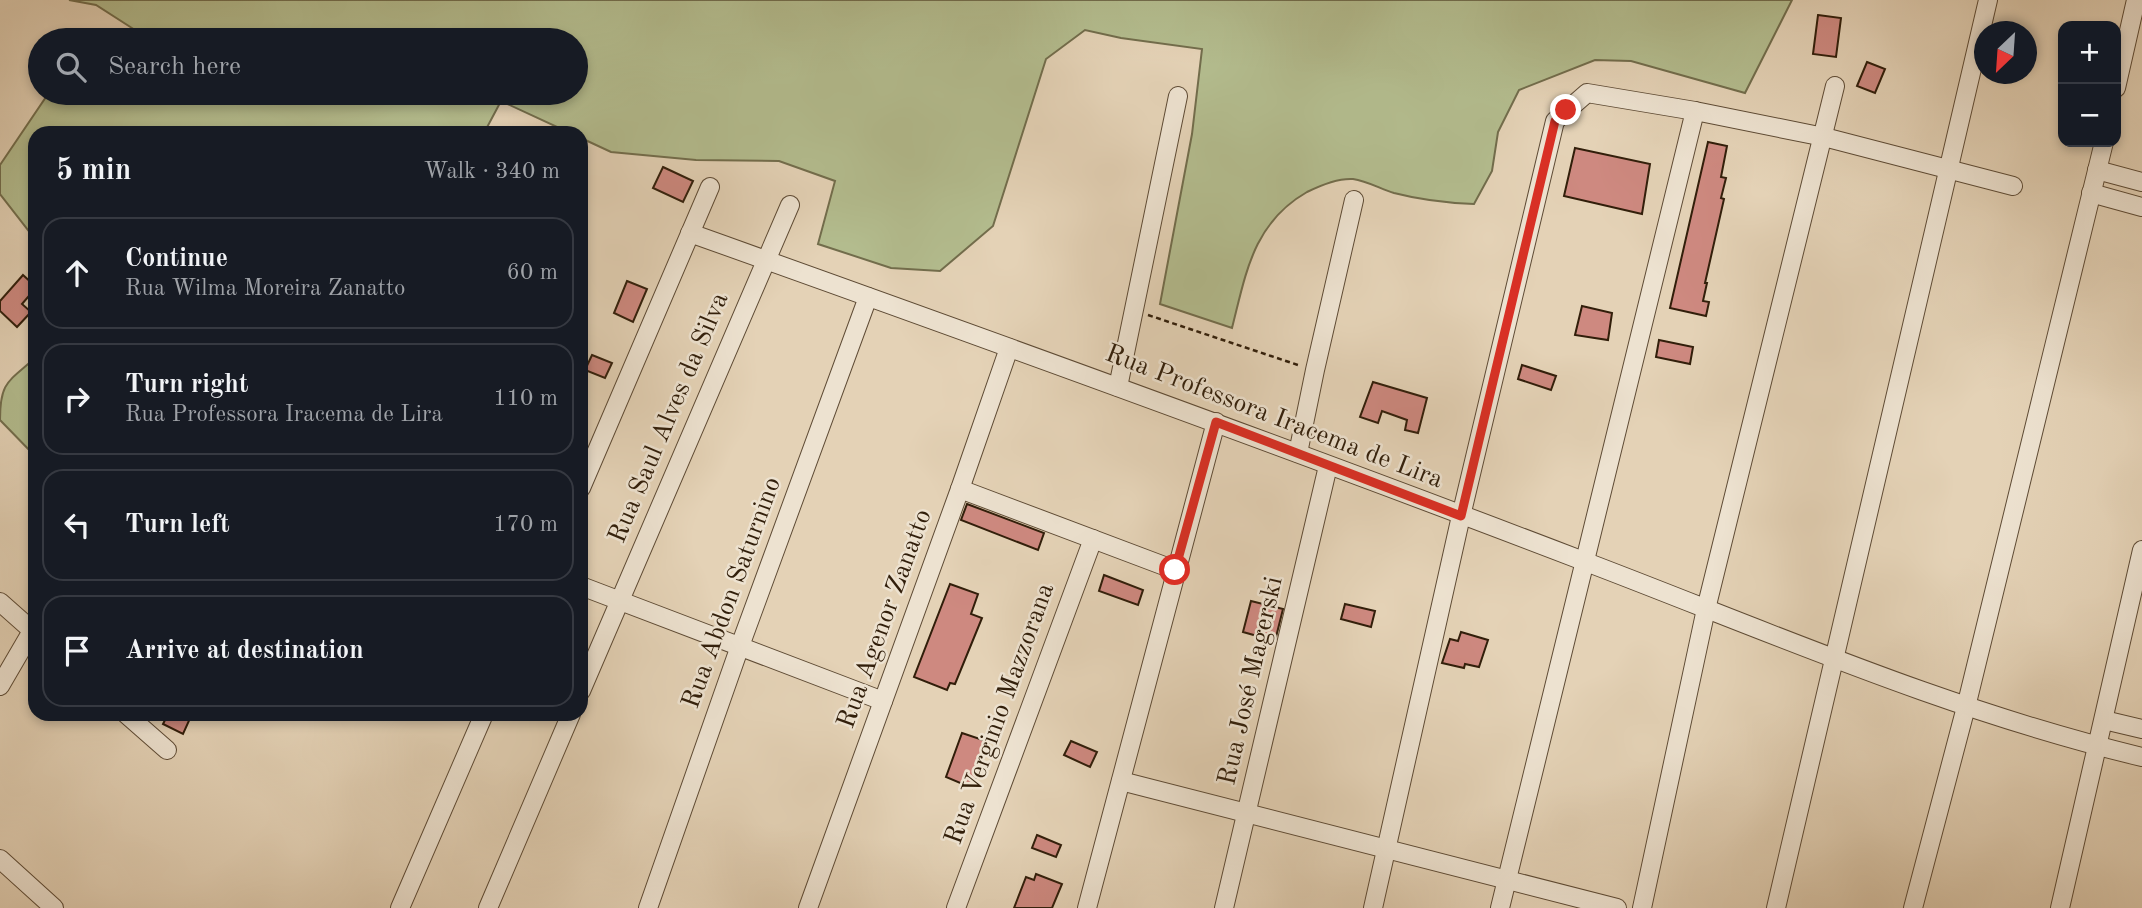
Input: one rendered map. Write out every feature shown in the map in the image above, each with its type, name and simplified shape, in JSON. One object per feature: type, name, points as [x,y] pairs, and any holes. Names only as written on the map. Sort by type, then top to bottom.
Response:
[{"type":"street","points":[[1776,908],[1988,0]]},
{"type":"street","points":[[2117,84],[2136,0]]},
{"type":"street","points":[[1642,908],[1706,609],[1835,86]]},
{"type":"street","points":[[1373,908],[1461,516],[1555,121],[1587,93],[1824,137],[2013,186]]},
{"type":"street","points":[[1118,387],[1178,96]]},
{"type":"street","points":[[1500,908],[1695,111]]},
{"type":"street","points":[[1913,908],[1966,707],[2103,147]]},
{"type":"street","points":[[2097,170],[2142,182]]},
{"type":"street","points":[[588,472],[710,187]]},
{"type":"street","points":[[2091,192],[2142,207]]},
{"type":"street","points":[[1298,453],[1314,370],[1354,200]]},
{"type":"street","name":"Rua Saul Alves da Silva","points":[[588,675],[790,205]]},
{"type":"street","name":"Rua Professora Iracema de Lira","points":[[690,233],[1216,422],[1585,561],[1835,660],[1966,707],[2098,747],[2142,757]]},
{"type":"street","name":"Rua Abdon Saturnino","points":[[648,908],[740,646],[868,297]]},
{"type":"street","name":"Rua Agenor Zanatto","points":[[808,908],[1009,348]]},
{"type":"street","points":[[1087,908],[1216,422]]},
{"type":"street","name":"Rua José Magerski","points":[[1224,908],[1328,466]]},
{"type":"street","points":[[960,489],[1175,570]]},
{"type":"street","name":"Rua Verginio Mazzorana","points":[[956,908],[1093,539]]},
{"type":"street","points":[[2060,908],[2142,550]]},
{"type":"street","points":[[588,589],[883,701]]},
{"type":"street","points":[[0,602],[28,627]]},
{"type":"street","points":[[0,686],[28,640]]},
{"type":"street","points":[[2104,720],[2142,729]]},
{"type":"street","points":[[134,721],[167,750]]},
{"type":"street","points":[[400,908],[481,721]]},
{"type":"street","points":[[488,908],[568,721]]},
{"type":"street","points":[[1121,781],[1617,908]]},
{"type":"street","points":[[0,859],[54,908]]},
{"type":"path","points":[[1134,310],[1214,339],[1314,370]]},
{"type":"green space","points":[[69,0],[1792,0],[1745,93],[1631,61],[1595,60],[1519,90],[1498,132],[1492,171],[1474,204],[1414,198],[1353,179],[1335,181],[1307,192],[1289,204],[1263,234],[1248,269],[1232,328],[1160,304],[1192,134],[1202,49],[1121,38],[1085,30],[1046,59],[993,226],[940,271],[891,268],[818,244],[835,181],[779,161],[696,160],[611,152],[588,141],[588,126],[555,126],[510,105],[588,105],[588,28],[132,28],[96,5]]},
{"type":"green space","points":[[41,105],[499,105],[488,126],[28,126],[28,230],[0,194],[0,165]]},
{"type":"green space","points":[[28,364],[28,449],[0,420],[4,390]]},
{"type":"building","points":[[1818,15],[1841,18],[1836,57],[1813,54]]},
{"type":"building","points":[[1867,62],[1885,69],[1875,93],[1857,86]]},
{"type":"building","points":[[1708,142],[1727,146],[1721,177],[1726,178],[1721,198],[1724,199],[1705,283],[1703,301],[1709,302],[1706,316],[1670,308]]},
{"type":"building","points":[[1575,148],[1650,164],[1642,214],[1564,196]]},
{"type":"building","points":[[663,167],[693,181],[683,202],[653,188]]},
{"type":"building","points":[[23,275],[28,280],[28,297],[22,304],[28,309],[28,315],[17,327],[0,311],[0,301]]},
{"type":"building","points":[[627,281],[647,289],[633,322],[614,313]]},
{"type":"building","points":[[1582,306],[1612,313],[1608,340],[1575,335]]},
{"type":"building","points":[[1659,340],[1693,347],[1690,364],[1656,357]]},
{"type":"building","points":[[592,355],[612,363],[605,378],[588,371]]},
{"type":"building","points":[[1522,365],[1556,376],[1551,390],[1518,379]]},
{"type":"building","points":[[1373,382],[1427,398],[1418,433],[1405,430],[1407,420],[1382,411],[1378,423],[1360,417]]},
{"type":"building","points":[[967,504],[1044,533],[1038,550],[961,520]]},
{"type":"building","points":[[1104,575],[1143,590],[1138,605],[1099,591]]},
{"type":"building","points":[[950,584],[978,594],[971,614],[982,618],[955,684],[950,683],[947,690],[914,677]]},
{"type":"building","points":[[1251,601],[1283,609],[1275,641],[1243,632]]},
{"type":"building","points":[[1345,604],[1375,611],[1371,627],[1341,619]]},
{"type":"building","points":[[1461,632],[1488,640],[1479,667],[1465,664],[1464,668],[1442,663],[1450,639],[1458,641]]},
{"type":"building","points":[[164,721],[189,721],[183,734],[163,724]]},
{"type":"building","points":[[962,733],[989,742],[972,788],[946,777]]},
{"type":"building","points":[[1071,741],[1097,752],[1090,767],[1064,755]]},
{"type":"building","points":[[1037,835],[1061,845],[1056,857],[1032,848]]},
{"type":"building","points":[[1036,874],[1062,884],[1052,908],[1014,908],[1026,877],[1034,880]]},
{"type":"route","points":[[1175,570],[1216,422],[1461,516],[1555,121],[1566,110]]}]
